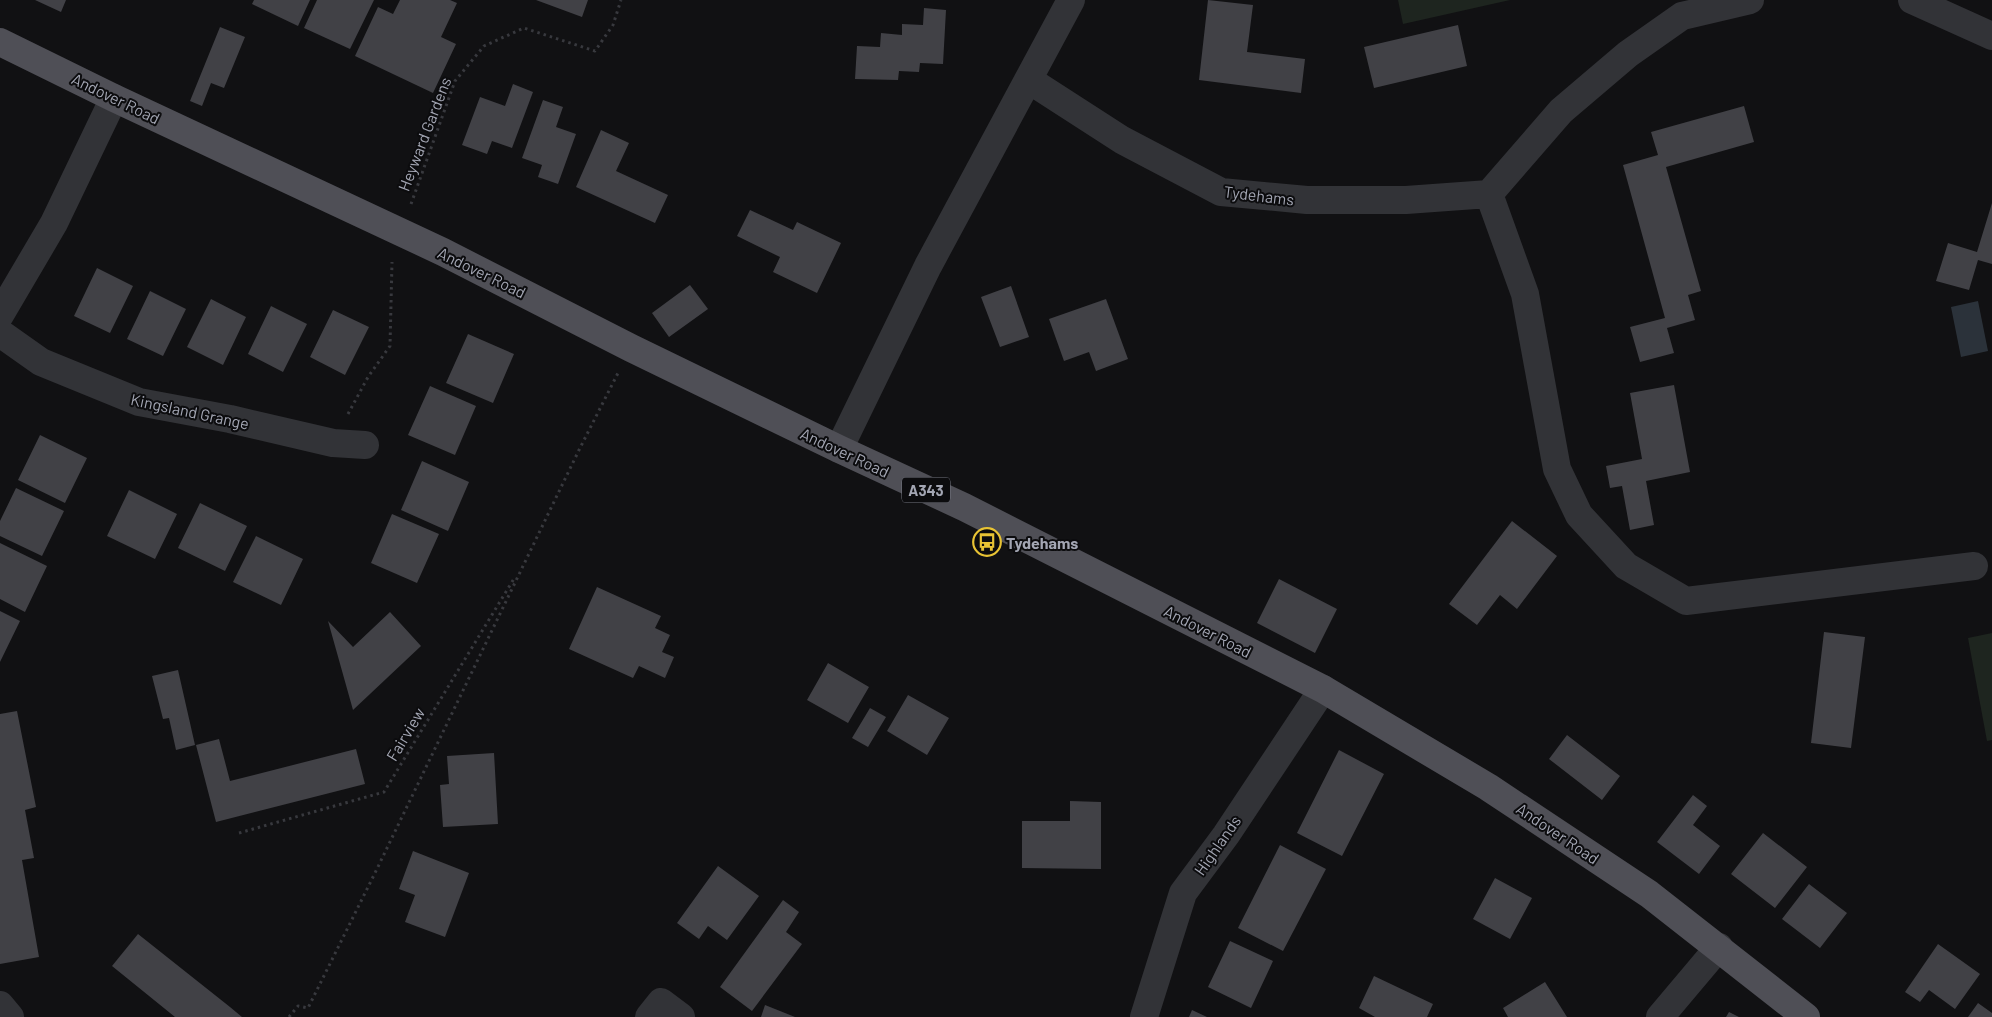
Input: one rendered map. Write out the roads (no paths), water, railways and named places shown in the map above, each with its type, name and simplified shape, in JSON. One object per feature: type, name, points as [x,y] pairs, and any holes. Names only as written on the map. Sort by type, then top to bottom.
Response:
[{"type":"main road","name":"Andover Road","points":[[0,42],[114,98],[396,245],[443,252],[631,348],[839,450],[964,507],[1323,688],[1488,787],[1649,894],[1806,1017]]},
{"type":"street","points":[[839,450],[928,266],[1071,0]]},
{"type":"street","points":[[1750,0],[1682,16],[1628,54],[1561,111],[1489,194],[1525,294],[1556,469],[1579,514],[1626,566],[1686,601],[1974,566]]},
{"type":"street","points":[[1912,0],[1992,36]]},
{"type":"street","name":"Tydehams","points":[[1029,80],[1122,140],[1221,192],[1307,200],[1406,200],[1489,194]]},
{"type":"street","points":[[0,315],[54,223],[114,98]]},
{"type":"street","name":"Kingsland Grange","points":[[0,333],[41,362],[138,402],[333,443],[365,445]]},
{"type":"street","name":"Highlands","points":[[1144,1017],[1184,893],[1226,835],[1323,688]]},
{"type":"street","points":[[1660,1017],[1719,947]]},
{"type":"street","points":[[650,1017],[661,1002],[681,1017]]},
{"type":"street","points":[[0,1005],[10,1017]]},
{"type":"place","name":"Tydehams","points":[[987,542]]}]
